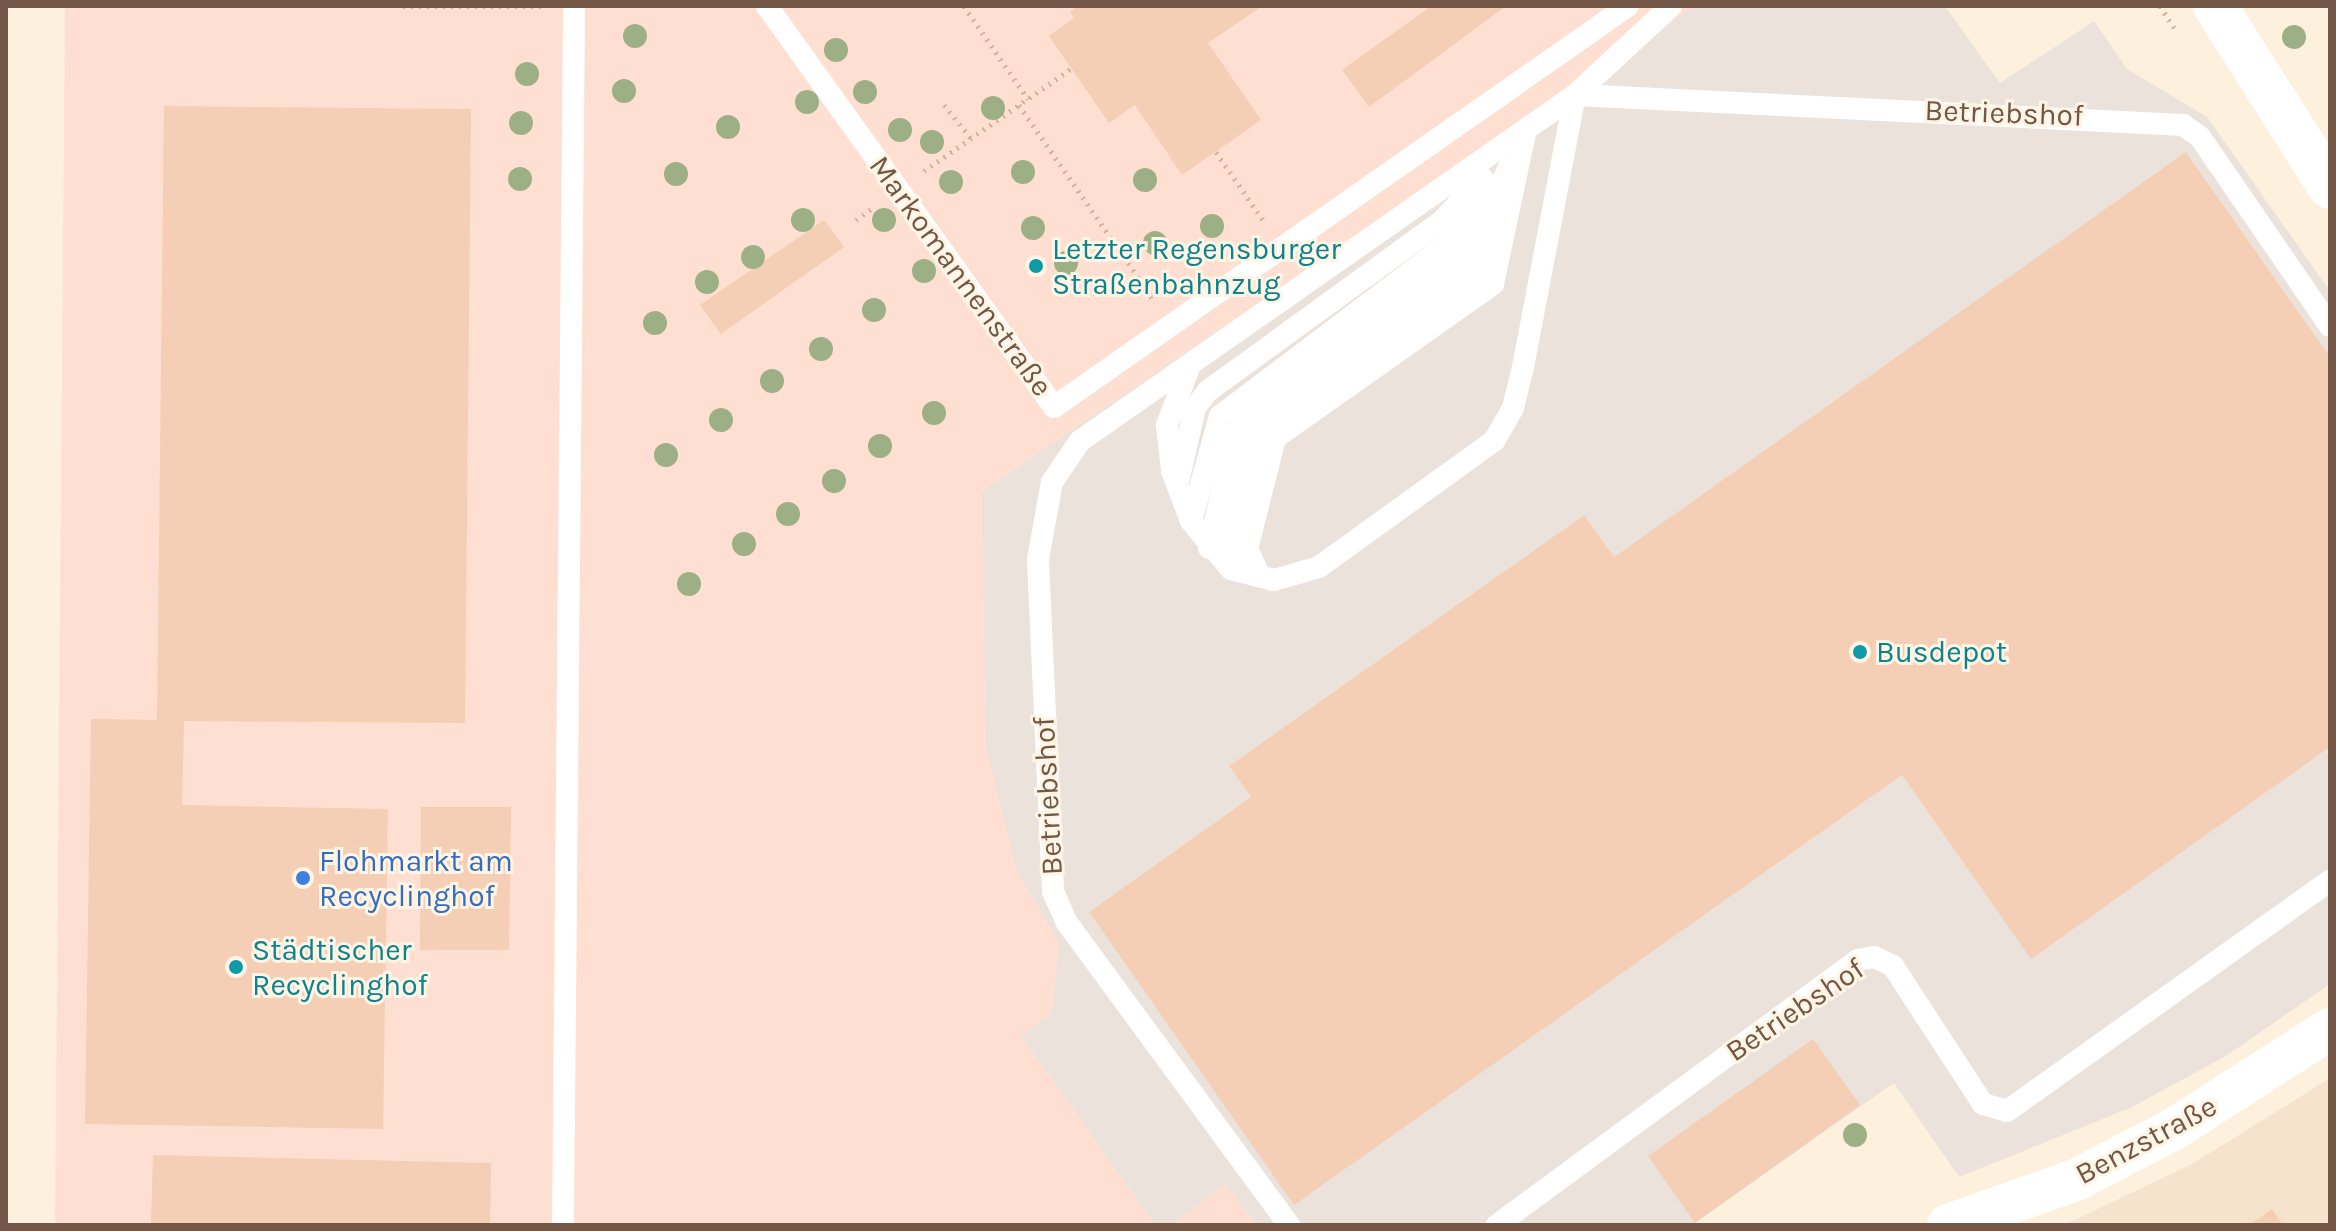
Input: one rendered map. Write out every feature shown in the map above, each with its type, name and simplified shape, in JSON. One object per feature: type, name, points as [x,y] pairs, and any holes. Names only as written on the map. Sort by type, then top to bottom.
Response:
[{"type":"street","points":[[2215,6],[2330,187]]},
{"type":"street","name":"Benzstraße","points":[[1948,1225],[2076,1180],[2174,1129],[2330,1029]]},
{"type":"lane","points":[[563,1225],[574,6]]},
{"type":"lane","name":"Markomannenstraße","points":[[767,6],[1054,407],[1173,328],[1628,6]]},
{"type":"lane","name":"Betriebshof","points":[[1289,1225],[1067,923],[1049,863],[1038,559],[1042,516],[1052,482],[1080,441],[1192,360],[1525,134],[1575,95],[1671,6]]},
{"type":"lane","points":[[1192,360],[1167,425],[1177,486],[1191,521],[1209,548],[1231,569],[1274,580],[1319,567],[1494,441],[1513,408],[1575,95]]},
{"type":"lane","name":"Betriebshof","points":[[1575,95],[2183,125],[2200,137],[2330,326]]},
{"type":"lane","points":[[1260,576],[1247,549],[1275,438],[1493,284],[1525,134]]},
{"type":"lane","points":[[1231,569],[1230,549],[1255,437],[1479,270],[1525,134]]},
{"type":"lane","name":"Betriebshof","points":[[1177,486],[1195,408],[1208,391],[1442,221],[1525,134]]},
{"type":"lane","name":"Betriebshof","points":[[1191,521],[1220,416],[1453,240],[1525,134]]},
{"type":"lane","name":"Betriebshof","points":[[1209,548],[1235,435],[1246,419],[1467,255],[1525,134]]},
{"type":"lane","name":"Betriebshof","points":[[1497,1225],[1858,960],[1874,957],[1893,966],[1983,1104],[2007,1111],[2330,881]]},
{"type":"path","points":[[403,6],[574,6]]},
{"type":"path","points":[[964,6],[1028,99]]},
{"type":"path","points":[[856,220],[1071,69]]},
{"type":"path","points":[[944,105],[971,138]]},
{"type":"path","points":[[1019,105],[1173,328]]},
{"type":"path","points":[[1216,152],[1283,250]]},
{"type":"shaded area","points":[[65,6],[1695,6],[982,491],[1017,872],[1059,943],[1052,1013],[1022,1036],[1155,1225],[55,1225]]},
{"type":"shaded area","points":[[1695,6],[1945,6],[2000,83],[2094,21],[2127,69],[2207,117],[2330,291],[2330,357],[2187,153],[1614,557],[1584,515],[1229,766],[1251,797],[1089,912],[1294,1204],[1902,775],[2031,958],[2330,747],[2330,984],[2226,1056],[2132,1107],[1959,1177],[1894,1083],[1692,1225],[1257,1225],[1225,1184],[1173,1225],[1155,1225],[1021,1036],[1052,1013],[1059,943],[1017,872],[986,747],[982,491]]},
{"type":"shaded area","points":[[2330,1078],[2330,1225],[2064,1225],[2192,1164]]},
{"type":"shaded area","points":[[1225,1184],[1257,1225],[1173,1225]]},
{"type":"building","points":[[1078,6],[1262,6],[1208,43],[1261,120],[1182,175],[1135,105],[1109,123],[1049,36],[1074,18],[1070,12]]},
{"type":"building","points":[[1431,6],[1506,6],[1369,107],[1342,70]]},
{"type":"building","points":[[164,106],[471,109],[465,723],[184,721],[182,805],[388,809],[383,1129],[85,1124],[91,719],[157,720]]},
{"type":"building","name":"Busdepot","points":[[2186,152],[2330,357],[2330,747],[2031,959],[1902,775],[1294,1205],[1089,912],[1251,797],[1229,766],[1584,515],[1614,557]]},
{"type":"building","points":[[824,220],[844,247],[721,334],[700,305]]},
{"type":"building","points":[[421,807],[511,807],[509,950],[420,950]]},
{"type":"building","points":[[1813,1039],[1860,1105],[1695,1223],[1648,1156]]},
{"type":"building","points":[[153,1155],[491,1163],[490,1225],[151,1225]]},
{"type":"building","points":[[2272,1209],[2283,1225],[2249,1225]]},
{"type":"place","name":"Letzter Regensburger Straßenbahnzug","points":[[1036,266]]},
{"type":"place","name":"Busdepot","points":[[1860,652]]},
{"type":"place","name":"Flohmarkt am Recyclinghof","points":[[303,878]]},
{"type":"place","name":"Städtischer Recyclinghof","points":[[236,967]]}]
